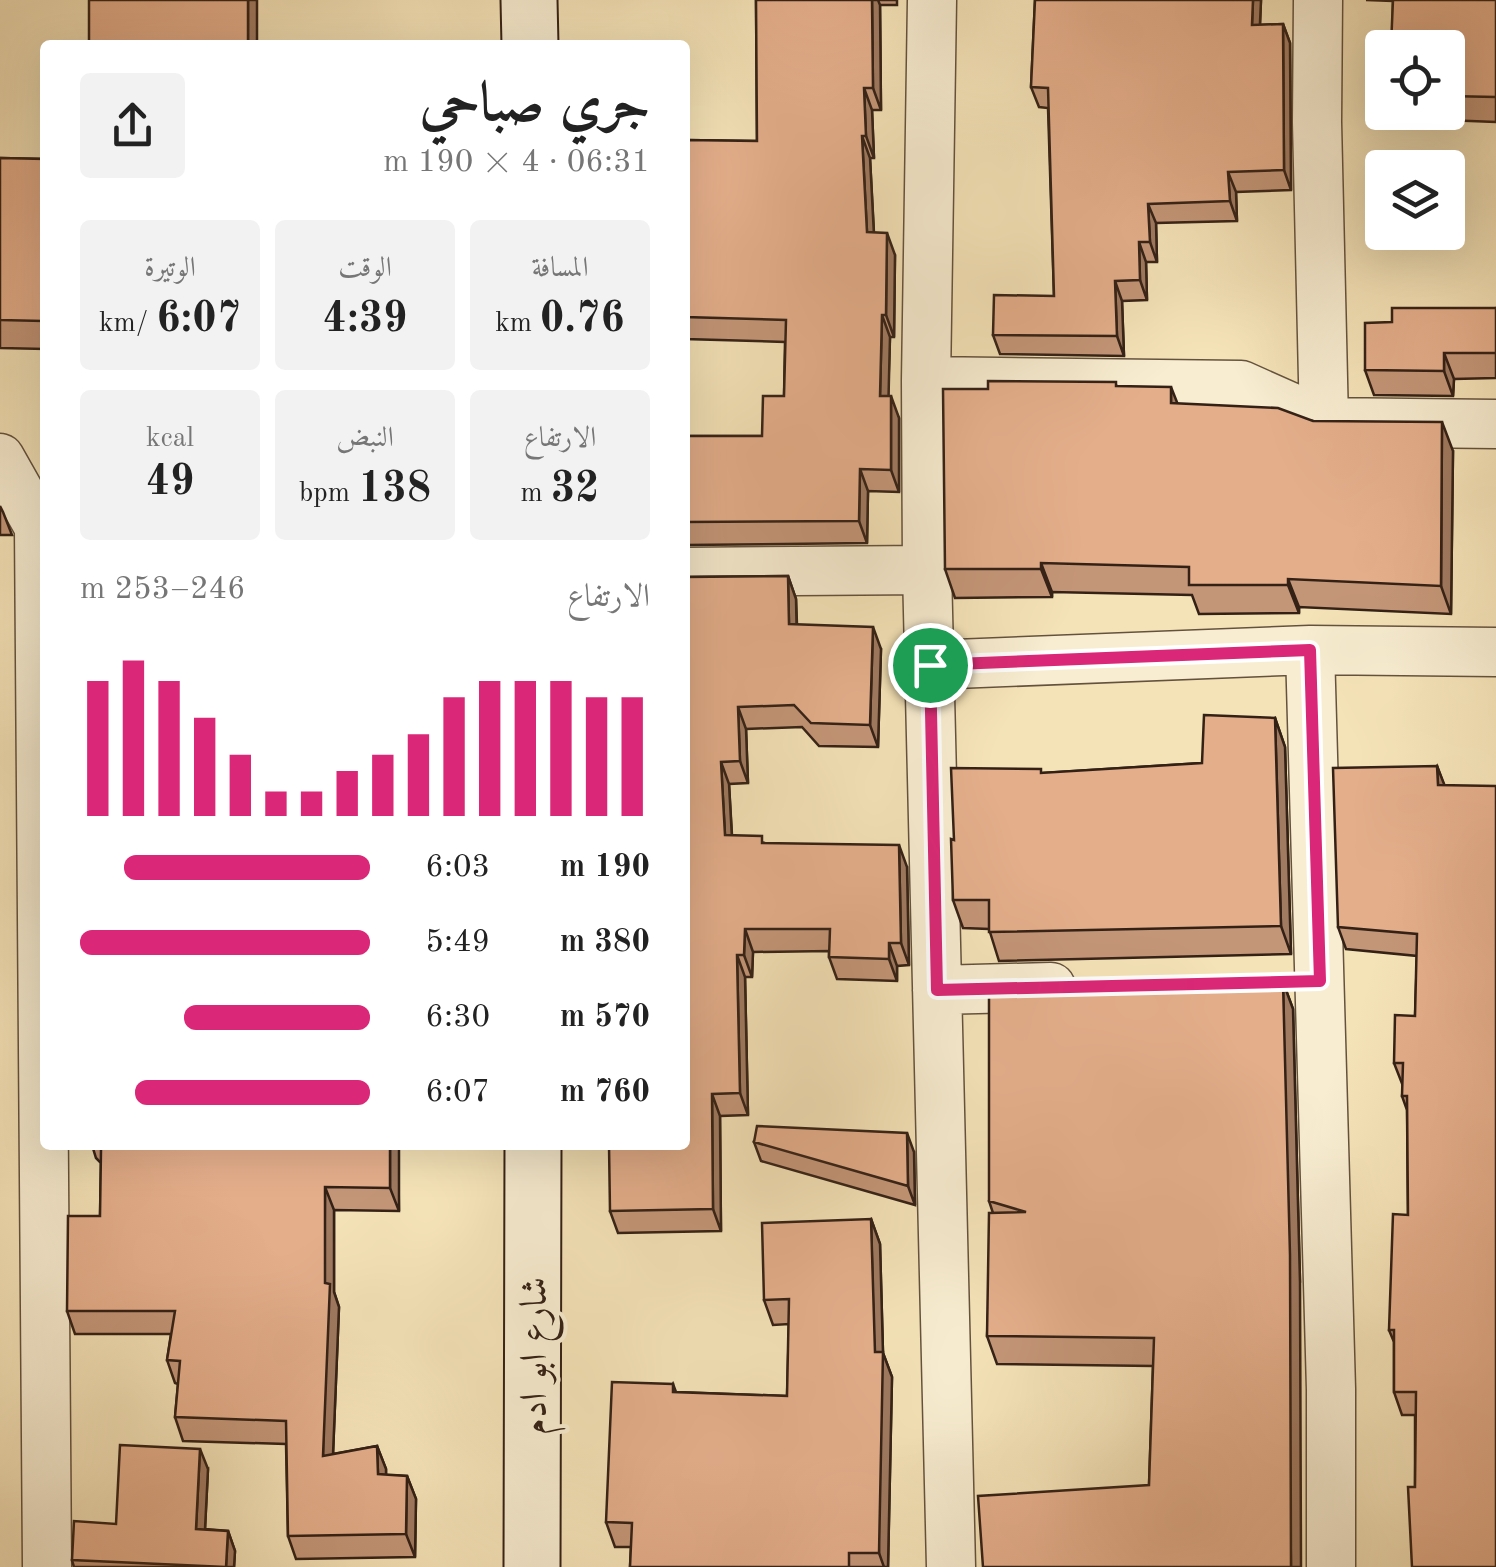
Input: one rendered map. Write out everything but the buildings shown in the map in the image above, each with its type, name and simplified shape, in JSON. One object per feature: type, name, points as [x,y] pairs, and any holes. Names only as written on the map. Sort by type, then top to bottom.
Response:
[{"type":"street","points":[[529,0],[530,40]]},
{"type":"street","points":[[932,0],[927,570],[950,1567]]},
{"type":"street","points":[[1318,0],[1324,422]]},
{"type":"street","points":[[926,382],[1241,385],[1324,422],[1496,424]]},
{"type":"street","points":[[0,458],[38,526],[40,757]]},
{"type":"street","points":[[690,572],[927,570]]},
{"type":"street","points":[[930,665],[1310,650],[1496,652]]},
{"type":"street","points":[[1310,650],[1300,982],[1331,1389],[1331,1567]]},
{"type":"street","points":[[937,990],[1090,986]]},
{"type":"street","points":[[43,1150],[47,1567]]},
{"type":"street","name":"شارع ابو ادم","points":[[532,1567],[533,1150]]},
{"type":"route","points":[[1310,650],[1320,981],[937,990],[930,665],[1310,650]]}]
